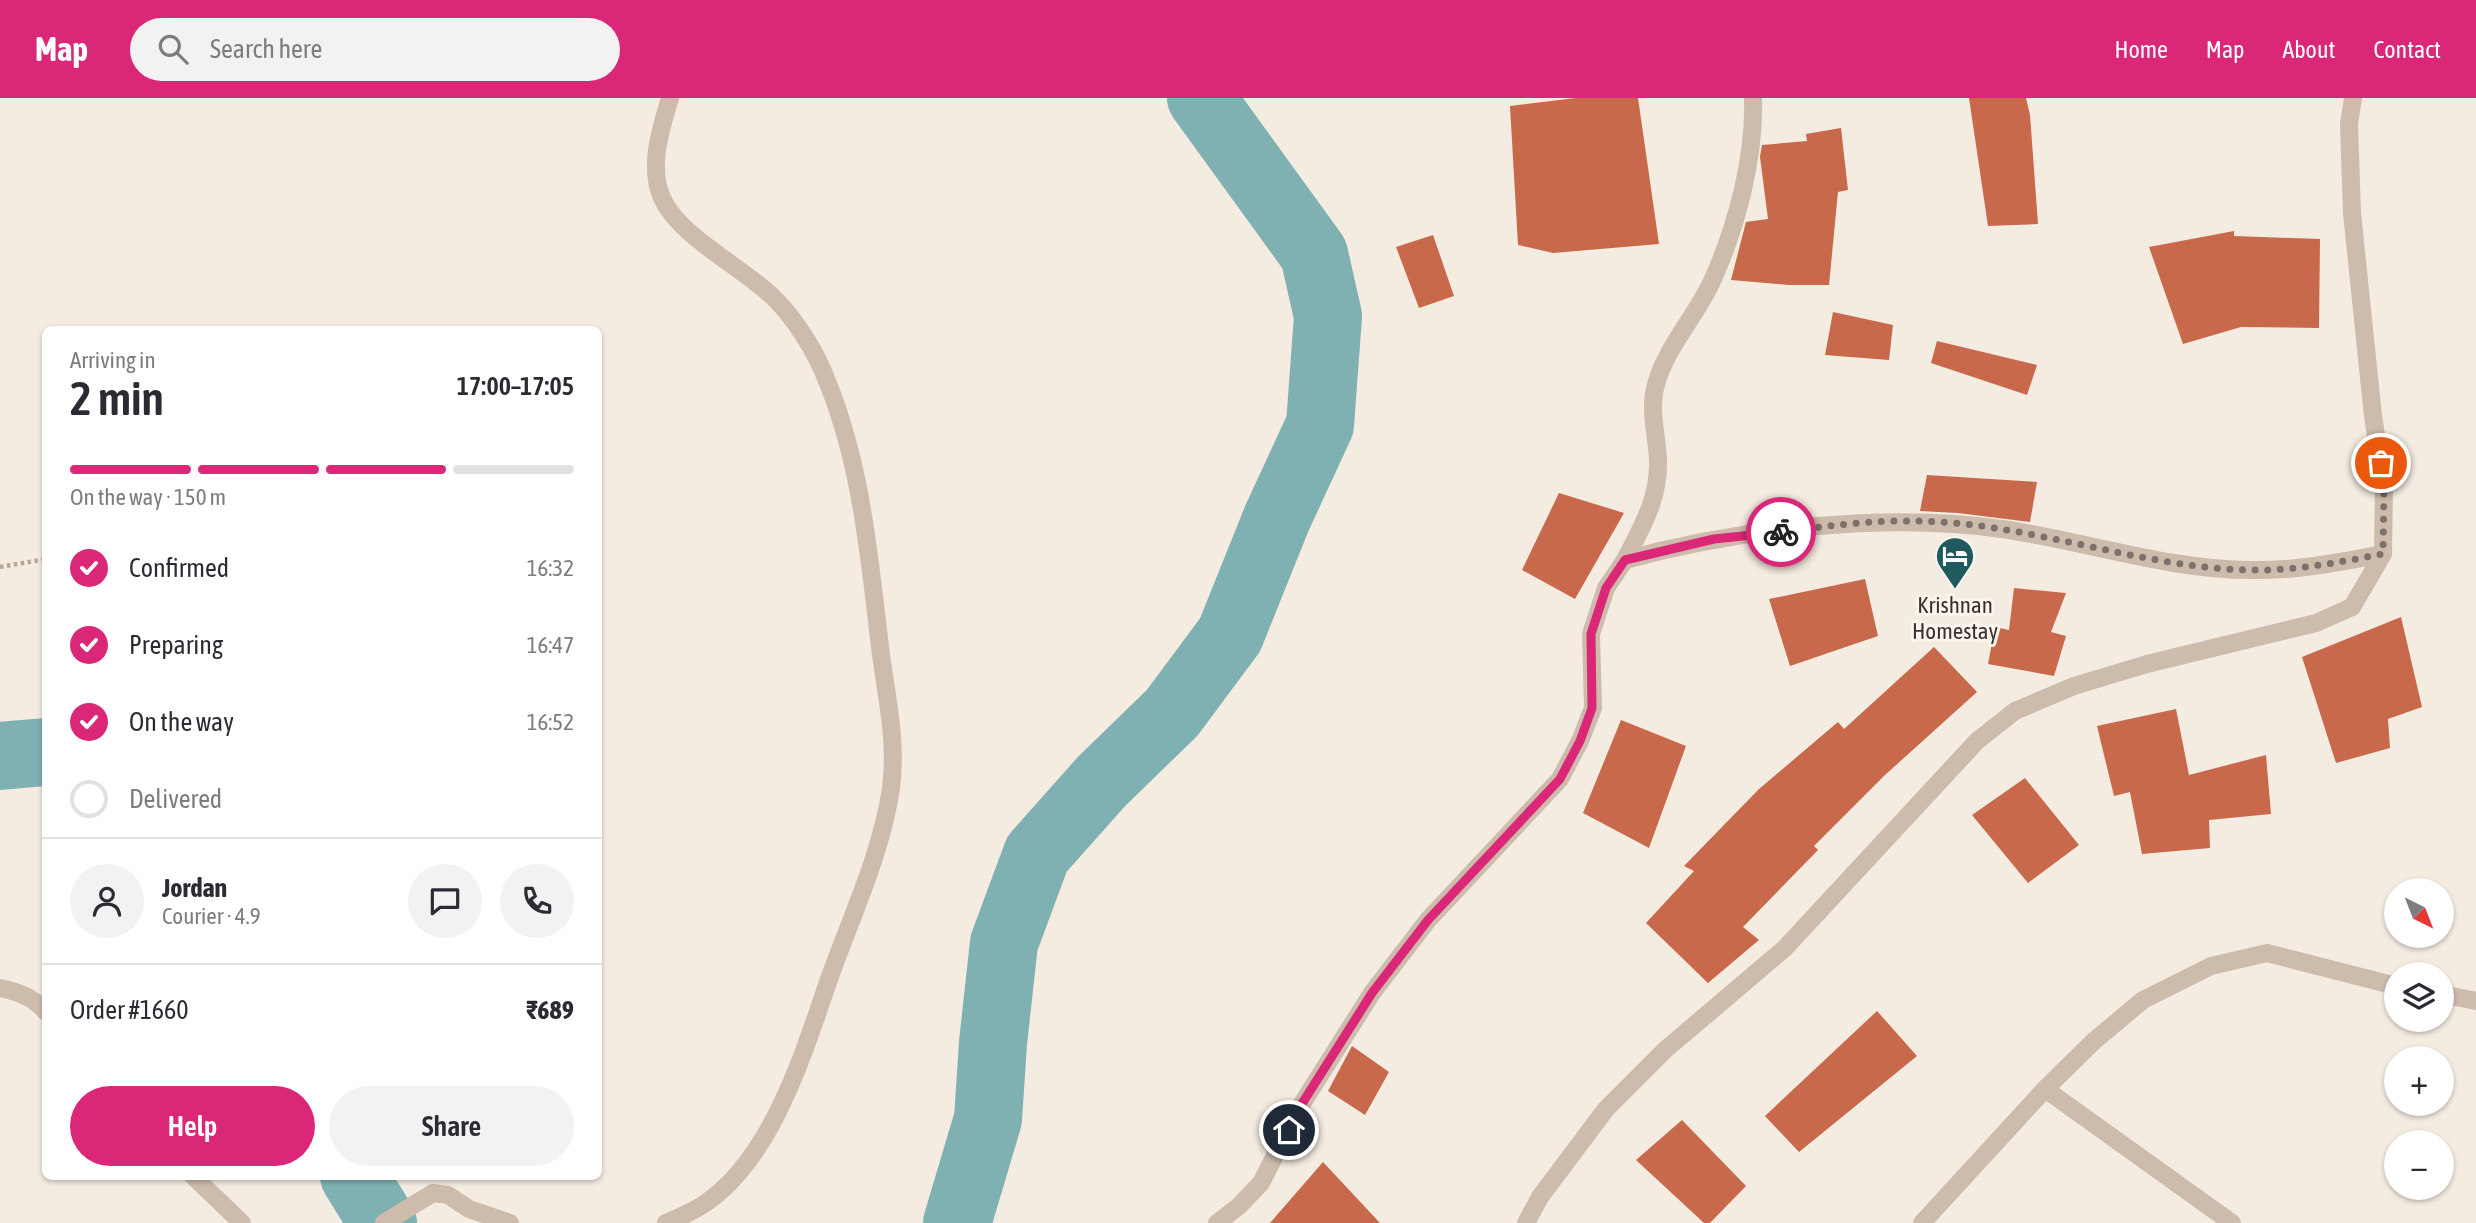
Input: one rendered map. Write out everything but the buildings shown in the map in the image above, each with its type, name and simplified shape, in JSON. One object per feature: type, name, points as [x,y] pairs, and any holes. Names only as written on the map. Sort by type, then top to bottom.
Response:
[{"type":"street","points":[[666,1223],[702,1206],[731,1180],[759,1144],[788,1091],[881,836],[891,787],[893,737],[868,533],[844,424],[820,365],[776,300],[682,223],[662,199],[656,168],[660,134],[670,98]]},
{"type":"street","points":[[1217,1223],[1239,1206],[1261,1183],[1298,1110],[1372,993],[1428,920],[1560,779],[1580,741],[1592,708],[1591,634],[1606,588],[1625,560],[1653,506],[1658,461],[1652,423],[1656,384],[1670,348],[1713,279],[1735,218],[1748,156],[1753,98]]},
{"type":"street","points":[[1526,1223],[1540,1197],[1606,1109],[1665,1050],[1785,948],[1976,741],[2015,711],[2074,686],[2147,664],[2316,623],[2352,607],[2383,554],[2384,487],[2373,416],[2351,213],[2350,124],[2353,98]]},
{"type":"street","points":[[1625,560],[1714,539],[1821,527],[1919,521],[2003,528],[2178,564],[2252,570],[2325,565],[2383,554]]},
{"type":"street","points":[[1922,1223],[2045,1089],[2094,1041],[2143,1000],[2211,966],[2267,953],[2384,983]]},
{"type":"street","points":[[0,988],[28,997],[42,1008]]},
{"type":"street","points":[[2454,997],[2476,1001]]},
{"type":"street","points":[[2045,1089],[2232,1223]]},
{"type":"street","points":[[197,1180],[242,1223]]},
{"type":"street","points":[[384,1223],[433,1193],[448,1195],[469,1209],[510,1223]]},
{"type":"path","points":[[0,567],[42,560]]},
{"type":"waterway","points":[[957,1223],[988,1119],[1004,943],[1037,854],[1102,781],[1172,713],[1230,635],[1277,518],[1320,425],[1328,316],[1314,254],[1201,98]]},
{"type":"waterway","points":[[0,756],[42,752]]},
{"type":"waterway","points":[[356,1180],[383,1223]]},
{"type":"way so far","points":[[1781,532],[1919,521],[2003,528],[2178,564],[2252,570],[2325,565],[2383,554],[2384,487],[2381,463]]},
{"type":"place","name":"Krishnan Homestay","points":[[1955,590]]},
{"type":"route","points":[[1289,1130],[1298,1110],[1372,993],[1428,920],[1560,779],[1580,741],[1592,708],[1591,634],[1606,588],[1625,560],[1714,539],[1781,532]]}]
